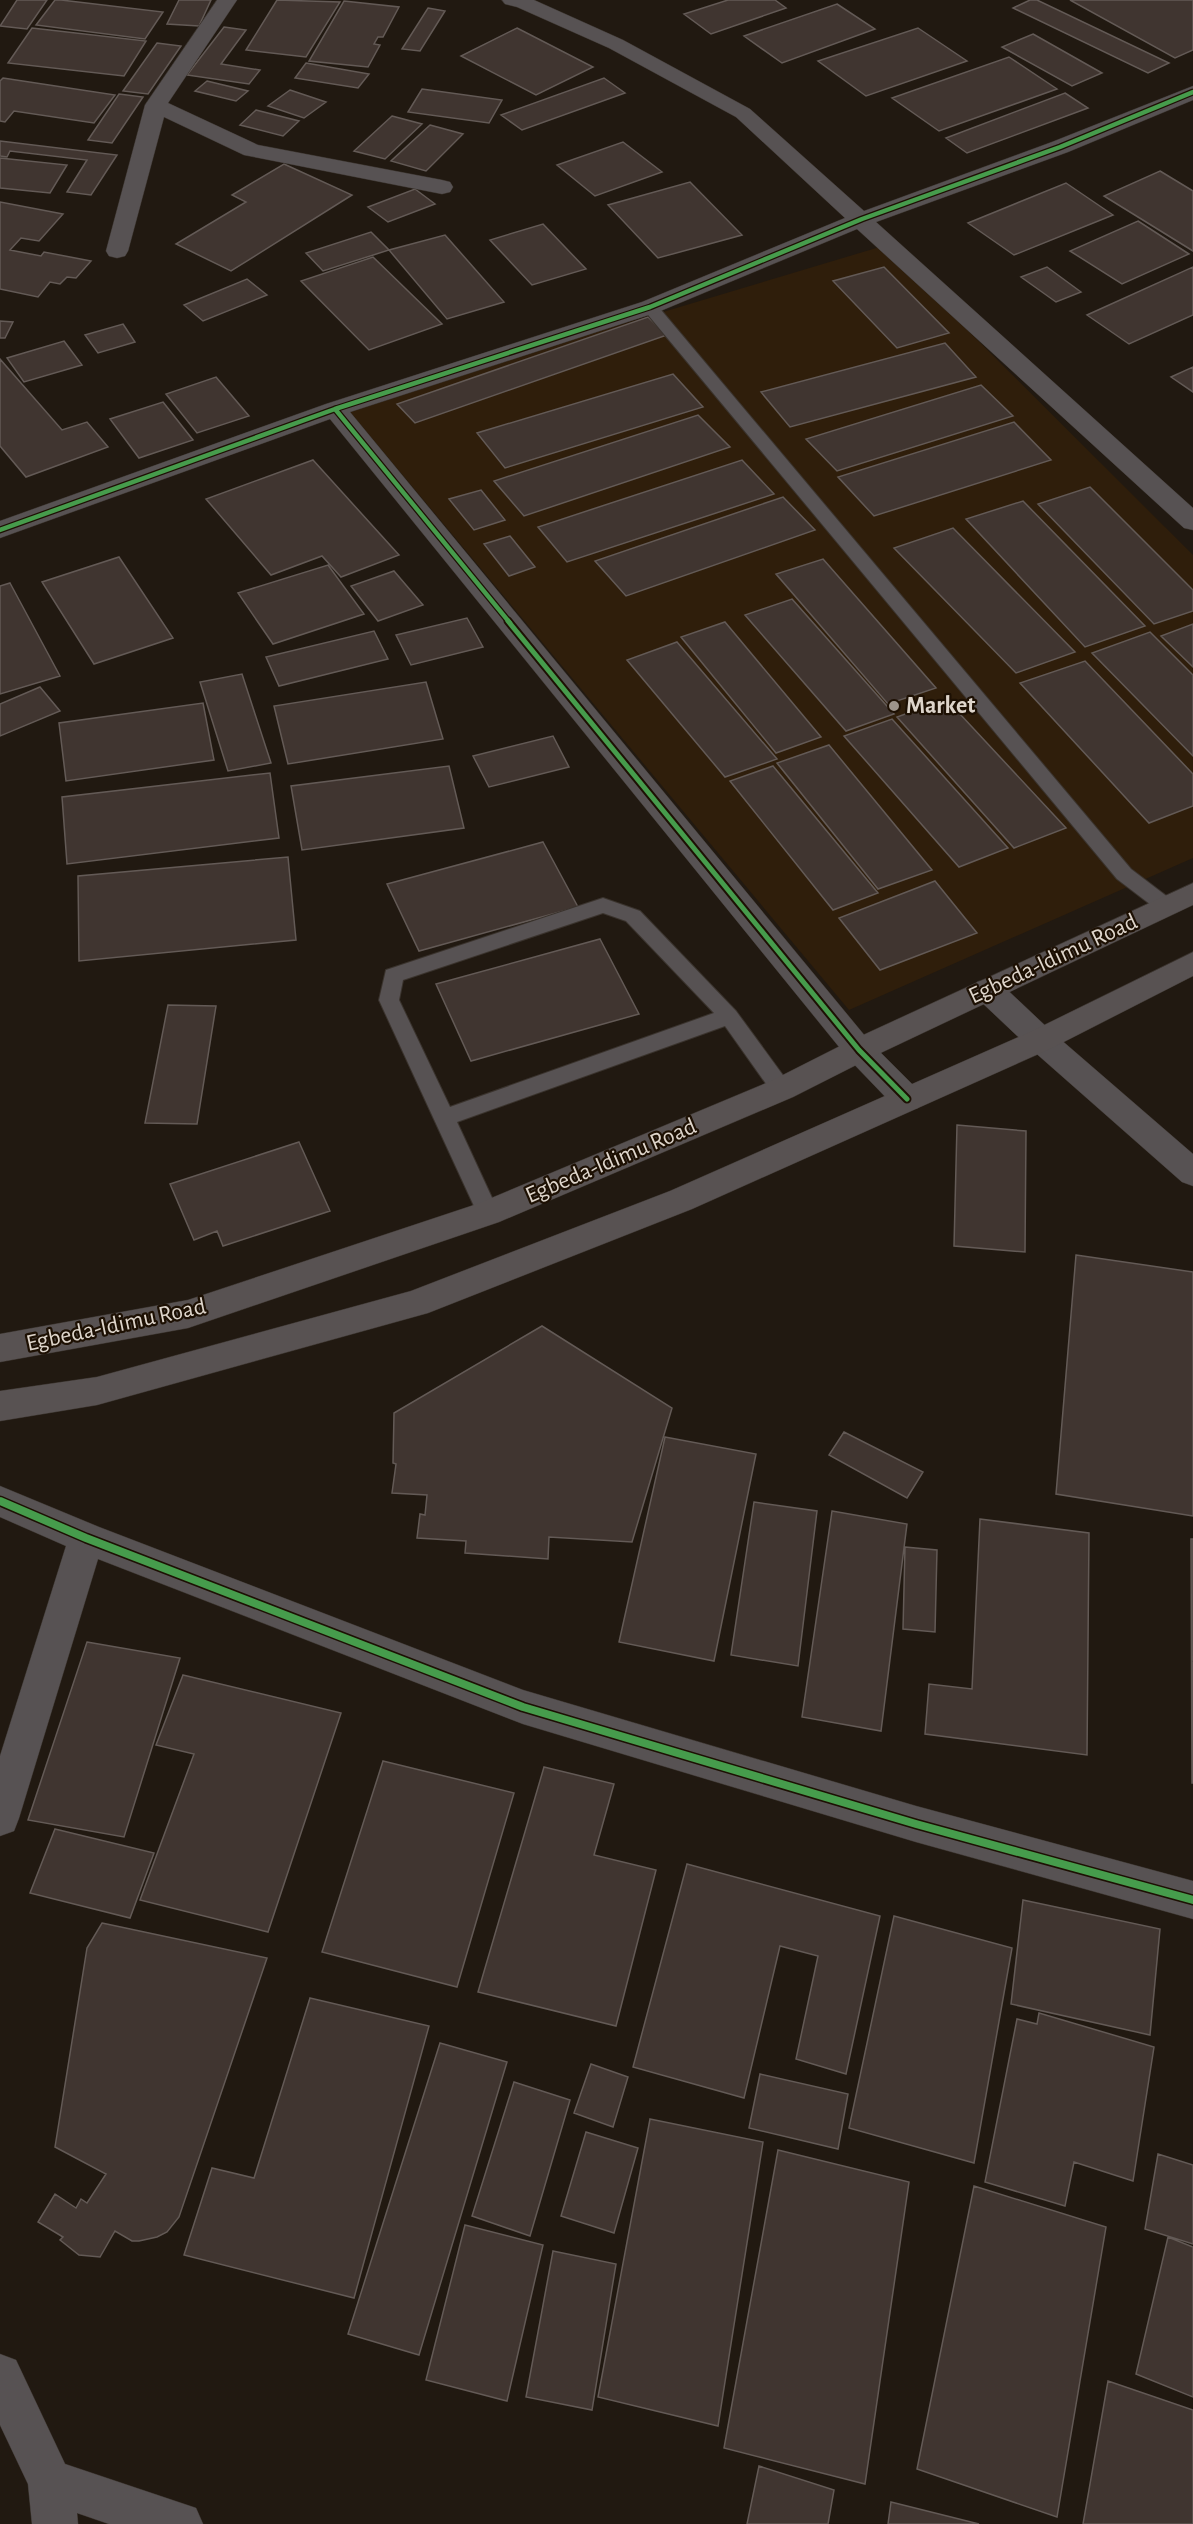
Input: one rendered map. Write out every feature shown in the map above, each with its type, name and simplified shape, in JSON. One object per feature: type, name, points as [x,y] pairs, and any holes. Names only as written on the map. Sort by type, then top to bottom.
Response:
[{"type":"main road","name":"Egbeda-Idimu Road","points":[[0,1348],[188,1314],[488,1213],[782,1089],[859,1050],[1180,900]]},
{"type":"main road","points":[[0,1406],[97,1391],[416,1303],[681,1200],[1041,1040],[1193,963]]},
{"type":"street","points":[[117,251],[156,105],[227,0]]},
{"type":"street","points":[[512,0],[524,3],[616,44],[743,113],[1193,522]]},
{"type":"street","points":[[0,530],[334,409],[650,307],[862,219],[1060,147],[1193,92]]},
{"type":"street","points":[[156,105],[252,150],[442,187]]},
{"type":"street","points":[[334,409],[859,1050],[907,1099]]},
{"type":"street","points":[[988,990],[1041,1040],[1193,1173]]},
{"type":"street","points":[[0,1501],[86,1539],[523,1707],[915,1824],[1193,1900]]},
{"type":"street","points":[[0,1818],[86,1539]]},
{"type":"street","points":[[0,2376],[52,2503],[180,2524]]},
{"type":"lane","points":[[650,307],[1124,874],[1180,900]]},
{"type":"lane","points":[[488,1213],[389,1000],[393,975],[603,905],[633,915],[729,1016],[782,1089]]},
{"type":"lane","points":[[444,1118],[729,1016]]},
{"type":"shaded area","name":"Market","points":[[883,246],[1193,555],[1193,858],[849,1010],[346,407]]},
{"type":"building","points":[[17,0],[47,0],[27,29],[0,26]]},
{"type":"building","points":[[55,0],[163,12],[145,39],[36,25]]},
{"type":"building","points":[[179,0],[211,0],[199,26],[167,24]]},
{"type":"building","points":[[277,0],[340,2],[306,57],[246,50]]},
{"type":"building","points":[[728,0],[775,0],[786,8],[711,34],[684,14]]},
{"type":"building","points":[[1030,0],[1037,0],[1169,63],[1148,73],[1013,8]]},
{"type":"building","points":[[1070,0],[1193,0],[1193,50],[1175,58]]},
{"type":"building","points":[[344,1],[399,7],[383,37],[378,37],[374,44],[380,45],[368,67],[309,61]]},
{"type":"building","points":[[837,4],[875,29],[782,63],[744,36]]},
{"type":"building","points":[[428,8],[445,11],[420,51],[402,49]]},
{"type":"building","points":[[224,27],[246,30],[221,64],[260,70],[249,84],[187,75]]},
{"type":"building","points":[[32,28],[146,41],[124,76],[8,63]]},
{"type":"building","points":[[517,28],[593,67],[536,95],[461,56]]},
{"type":"building","points":[[918,28],[967,61],[866,96],[818,61]]},
{"type":"building","points":[[1033,34],[1102,73],[1072,86],[1002,47]]},
{"type":"building","points":[[157,43],[181,46],[148,94],[123,91]]},
{"type":"building","points":[[1009,57],[1057,89],[939,131],[892,98]]},
{"type":"building","points":[[306,63],[369,74],[358,88],[295,78]]},
{"type":"building","points":[[3,78],[115,95],[94,123],[14,111],[5,122],[0,121],[0,81]]},
{"type":"building","points":[[604,78],[625,93],[522,130],[501,115]]},
{"type":"building","points":[[207,81],[248,91],[236,101],[195,91]]},
{"type":"building","points":[[422,89],[502,100],[489,123],[408,112]]},
{"type":"building","points":[[290,90],[326,102],[304,118],[268,106]]},
{"type":"building","points":[[1065,93],[1088,108],[967,153],[946,138]]},
{"type":"building","points":[[119,94],[143,97],[112,143],[88,140]]},
{"type":"building","points":[[256,110],[299,121],[283,136],[240,125]]},
{"type":"building","points":[[392,116],[422,124],[385,159],[354,151]]},
{"type":"building","points":[[430,125],[463,134],[426,171],[391,161]]},
{"type":"building","points":[[0,141],[117,155],[91,195],[67,192],[87,160],[10,151],[7,157],[0,156]]},
{"type":"building","points":[[623,142],[662,172],[595,196],[557,165]]},
{"type":"building","points":[[0,158],[67,165],[50,193],[0,188]]},
{"type":"building","points":[[284,164],[352,195],[231,271],[176,244],[246,202],[232,195]]},
{"type":"building","points":[[1160,171],[1193,191],[1193,251],[1104,196]]},
{"type":"building","points":[[690,182],[742,235],[658,258],[608,205]]},
{"type":"building","points":[[1066,183],[1113,215],[1014,255],[968,223]]},
{"type":"building","points":[[415,189],[435,204],[388,222],[368,207]]},
{"type":"building","points":[[0,202],[63,214],[39,241],[21,238],[10,250],[41,256],[44,252],[91,261],[76,278],[67,277],[60,284],[50,282],[38,297],[0,289]]},
{"type":"building","points":[[1138,221],[1189,254],[1122,284],[1070,251]]},
{"type":"building","points":[[543,224],[586,269],[532,285],[490,240]]},
{"type":"building","points":[[371,232],[389,250],[323,271],[306,253]]},
{"type":"building","points":[[445,235],[504,302],[447,319],[389,250]]},
{"type":"building","points":[[373,257],[442,324],[369,350],[301,281]]},
{"type":"building","points":[[884,267],[949,333],[897,348],[833,281]]},
{"type":"building","points":[[1047,267],[1081,292],[1056,302],[1021,277]]},
{"type":"building","points":[[1193,267],[1193,315],[1129,344],[1087,315]]},
{"type":"building","points":[[247,279],[267,295],[203,321],[184,305]]},
{"type":"building","points":[[648,317],[667,335],[415,423],[397,404]]},
{"type":"building","points":[[0,321],[13,322],[5,338],[0,338]]},
{"type":"building","points":[[123,324],[135,342],[98,353],[85,335]]},
{"type":"building","points":[[64,341],[82,365],[24,382],[7,358]]},
{"type":"building","points":[[945,343],[976,377],[790,427],[761,392]]},
{"type":"building","points":[[0,359],[62,430],[87,422],[108,447],[26,477],[0,446]]},
{"type":"building","points":[[1193,367],[1193,392],[1171,377]]},
{"type":"building","points":[[673,374],[703,407],[505,468],[477,433]]},
{"type":"building","points":[[216,377],[249,416],[197,433],[166,394]]},
{"type":"building","points":[[981,385],[1013,416],[837,471],[806,439]]},
{"type":"building","points":[[163,402],[193,440],[139,458],[110,419]]},
{"type":"building","points":[[698,415],[730,447],[524,516],[494,481]]},
{"type":"building","points":[[1014,422],[1051,460],[874,516],[838,477]]},
{"type":"building","points":[[313,460],[399,555],[341,577],[322,556],[271,575],[206,499]]},
{"type":"building","points":[[742,460],[774,494],[567,562],[538,527]]},
{"type":"building","points":[[1090,487],[1193,590],[1193,611],[1154,624],[1038,504]]},
{"type":"building","points":[[481,490],[505,520],[474,530],[449,499]]},
{"type":"building","points":[[783,497],[815,530],[626,596],[595,561]]},
{"type":"building","points":[[1023,501],[1145,626],[1085,647],[966,519]]},
{"type":"building","points":[[953,528],[1075,652],[1016,673],[894,548]]},
{"type":"building","points":[[510,536],[535,567],[509,576],[484,544]]},
{"type":"building","points":[[119,557],[173,638],[94,664],[42,582]]},
{"type":"building","points":[[823,559],[936,688],[888,704],[776,574]]},
{"type":"building","points":[[328,565],[364,614],[273,644],[238,593]]},
{"type":"building","points":[[394,571],[423,605],[378,621],[351,586]]},
{"type":"building","points":[[10,583],[60,676],[0,694],[0,586]]},
{"type":"building","points":[[792,599],[894,714],[846,731],[745,615]]},
{"type":"building","points":[[467,618],[483,647],[411,665],[396,635]]},
{"type":"building","points":[[725,622],[821,737],[776,753],[681,637]]},
{"type":"building","points":[[1193,624],[1193,667],[1161,636]]},
{"type":"building","points":[[374,631],[388,659],[279,686],[266,657]]},
{"type":"building","points":[[1150,632],[1193,675],[1193,756],[1092,653]]},
{"type":"building","points":[[677,642],[777,759],[725,777],[627,660]]},
{"type":"building","points":[[1085,661],[1193,774],[1193,806],[1149,823],[1020,683]]},
{"type":"building","points":[[242,674],[271,763],[228,771],[200,682]]},
{"type":"building","points":[[426,682],[443,739],[288,764],[274,706]]},
{"type":"building","points":[[40,687],[60,711],[0,736],[0,704]]},
{"type":"building","points":[[946,699],[1066,828],[1014,848],[897,717]]},
{"type":"building","points":[[203,703],[214,760],[66,781],[59,723]]},
{"type":"building","points":[[892,719],[1008,848],[959,867],[844,736]]},
{"type":"building","points":[[553,736],[569,767],[489,787],[473,756]]},
{"type":"building","points":[[829,745],[932,870],[878,889],[777,763]]},
{"type":"building","points":[[449,766],[464,828],[302,850],[291,786]]},
{"type":"building","points":[[773,766],[878,893],[833,910],[730,781]]},
{"type":"building","points":[[270,773],[279,838],[67,864],[62,797]]},
{"type":"building","points":[[543,842],[578,907],[419,951],[387,884]]},
{"type":"building","points":[[288,857],[296,940],[79,961],[78,876]]},
{"type":"building","points":[[935,881],[977,933],[880,970],[839,918]]},
{"type":"building","points":[[600,939],[639,1014],[471,1061],[436,984]]},
{"type":"building","points":[[168,1005],[216,1006],[197,1124],[145,1123]]},
{"type":"building","points":[[957,1125],[1026,1131],[1025,1252],[954,1246]]},
{"type":"building","points":[[299,1142],[330,1211],[223,1246],[217,1231],[194,1240],[170,1184]]},
{"type":"building","points":[[1076,1255],[1193,1272],[1193,1516],[1056,1494]]},
{"type":"building","points":[[542,1326],[672,1408],[632,1542],[549,1537],[548,1559],[465,1553],[466,1541],[417,1538],[420,1514],[425,1515],[427,1495],[392,1493],[396,1464],[393,1463],[394,1413]]},
{"type":"building","points":[[844,1432],[923,1472],[907,1498],[829,1455]]},
{"type":"building","points":[[665,1437],[756,1454],[714,1661],[619,1642]]},
{"type":"building","points":[[754,1502],[817,1511],[798,1666],[731,1655]]},
{"type":"building","points":[[832,1511],[907,1524],[881,1731],[802,1717]]},
{"type":"building","points":[[980,1519],[1089,1533],[1087,1755],[925,1734],[929,1684],[972,1689]]},
{"type":"building","points":[[1191,1539],[1193,1539],[1193,1783],[1192,1783]]},
{"type":"building","points":[[905,1547],[937,1550],[935,1632],[903,1629]]},
{"type":"building","points":[[87,1642],[180,1658],[124,1837],[28,1820]]},
{"type":"building","points":[[183,1675],[341,1713],[268,1932],[140,1900],[194,1754],[156,1745]]},
{"type":"building","points":[[383,1761],[514,1793],[457,1987],[322,1952]]},
{"type":"building","points":[[544,1767],[614,1784],[594,1855],[656,1870],[616,2026],[478,1992]]},
{"type":"building","points":[[55,1829],[154,1853],[130,1918],[30,1893]]},
{"type":"building","points":[[687,1864],[880,1916],[846,2074],[796,2059],[818,1956],[780,1946],[744,2098],[633,2067]]},
{"type":"building","points":[[1023,1900],[1160,1929],[1150,2035],[1011,2004]]},
{"type":"building","points":[[894,1916],[1012,1948],[974,2163],[849,2128]]},
{"type":"building","points":[[102,1923],[267,1958],[179,2217],[167,2232],[139,2241],[132,2241],[115,2231],[100,2257],[79,2255],[60,2240],[63,2237],[38,2222],[55,2194],[76,2208],[81,2199],[87,2203],[106,2174],[55,2147],[87,1948]]},
{"type":"building","points":[[310,1998],[429,2026],[354,2298],[184,2255],[212,2168],[254,2178]]},
{"type":"building","points":[[1039,2013],[1154,2047],[1133,2181],[1074,2162],[1065,2206],[985,2182],[1017,2019],[1037,2024]]},
{"type":"building","points":[[440,2043],[507,2062],[419,2355],[348,2334]]},
{"type":"building","points":[[591,2064],[628,2077],[613,2127],[574,2113]]},
{"type":"building","points":[[760,2074],[848,2094],[838,2149],[749,2128]]},
{"type":"building","points":[[514,2082],[570,2100],[530,2236],[472,2216]]},
{"type":"building","points":[[650,2119],[763,2142],[718,2426],[598,2397]]},
{"type":"building","points":[[586,2132],[638,2148],[614,2233],[561,2216]]},
{"type":"building","points":[[778,2150],[909,2182],[865,2484],[724,2448]]},
{"type":"building","points":[[1158,2154],[1193,2165],[1193,2244],[1145,2229]]},
{"type":"building","points":[[974,2186],[1106,2227],[1057,2517],[917,2469]]},
{"type":"building","points":[[465,2225],[543,2245],[507,2401],[426,2380]]},
{"type":"building","points":[[1168,2237],[1193,2247],[1193,2397],[1136,2374]]},
{"type":"building","points":[[553,2251],[616,2264],[592,2410],[526,2397]]},
{"type":"building","points":[[1108,2381],[1193,2410],[1193,2524],[1083,2524]]},
{"type":"building","points":[[759,2466],[834,2490],[828,2524],[747,2524]]},
{"type":"building","points":[[891,2502],[979,2524],[888,2524]]},
{"type":"cycle path","points":[[0,530],[335,409],[650,307],[862,219],[1060,147],[1193,92]]},
{"type":"cycle path","points":[[335,409],[859,1050],[907,1099]]},
{"type":"cycle path","points":[[0,1501],[86,1538],[523,1707],[916,1824],[1193,1900]]},
{"type":"place","name":"Market","points":[[894,706]]}]
